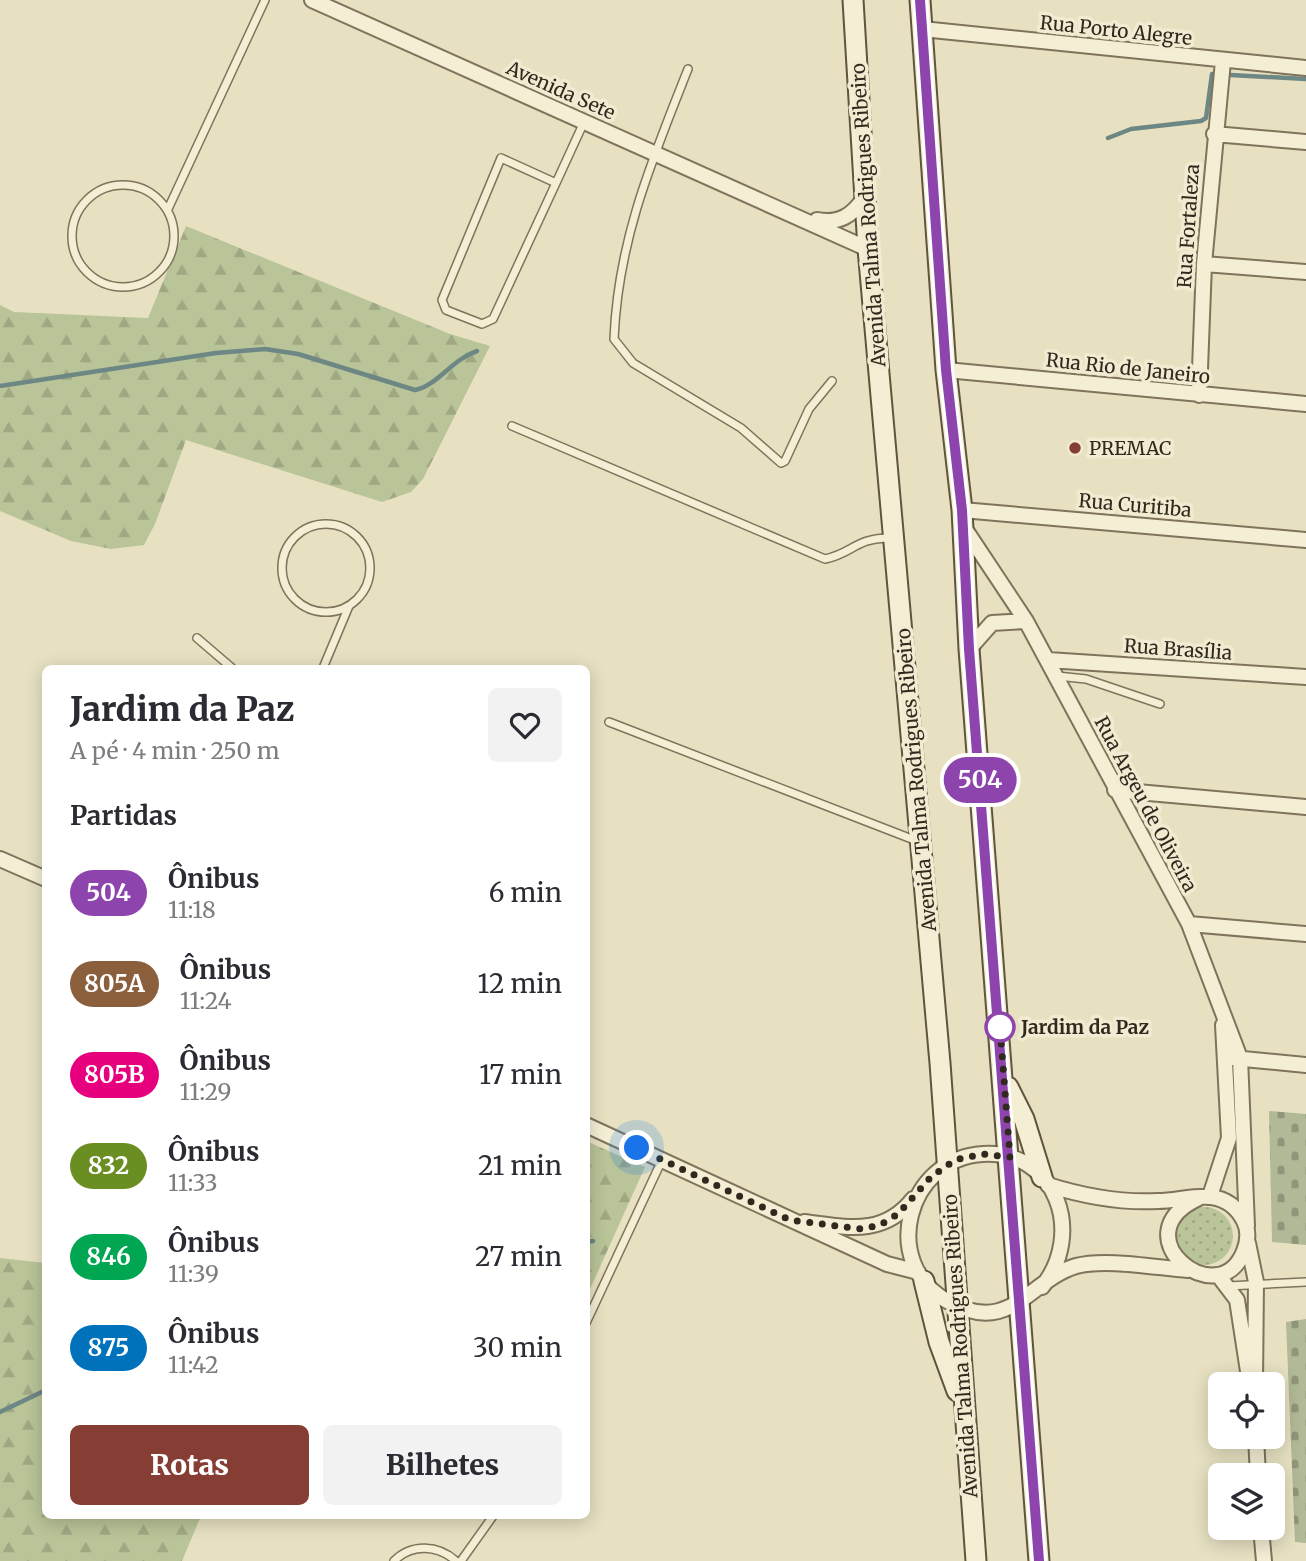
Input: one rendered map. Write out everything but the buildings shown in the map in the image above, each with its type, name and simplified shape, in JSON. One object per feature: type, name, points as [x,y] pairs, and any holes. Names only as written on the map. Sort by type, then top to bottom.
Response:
[{"type":"main road","name":"Avenida Talma Rodrigues Ribeiro","points":[[853,0],[868,249],[921,843],[976,1561]]},
{"type":"main road","points":[[920,0],[946,370],[962,517],[969,649],[1039,1561]]},
{"type":"main road","points":[[1004,1079],[1024,1119],[1045,1181]]},
{"type":"main road","points":[[921,1276],[939,1342],[965,1412]]},
{"type":"street","name":"Avenida Sete","points":[[312,0],[868,249]]},
{"type":"street","name":"Rua Porto Alegre","points":[[922,29],[1306,68]]},
{"type":"street","name":"Rua Fortaleza","points":[[1199,395],[1214,134],[1223,61]]},
{"type":"street","points":[[1214,134],[1306,142]]},
{"type":"street","name":"Avenida Sete","points":[[795,216],[833,222],[854,213],[865,197]]},
{"type":"street","points":[[1205,264],[1306,272]]},
{"type":"street","name":"Rua Rio de Janeiro","points":[[946,370],[1306,404]]},
{"type":"street","name":"Rua Curitiba","points":[[962,517],[1306,540]]},
{"type":"street","name":"Rua Argeu de Oliveira","points":[[962,517],[1048,660],[1115,790],[1189,924],[1240,1058],[1247,1226]]},
{"type":"street","points":[[969,649],[992,623],[1026,621]]},
{"type":"street","name":"Rua Brasília","points":[[1048,660],[1306,677]]},
{"type":"street","points":[[1115,790],[1306,807]]},
{"type":"street","points":[[0,859],[42,877]]},
{"type":"street","points":[[1189,924],[1306,934]]},
{"type":"street","points":[[1188,1270],[1176,1260],[1170,1246],[1169,1230],[1174,1216],[1185,1204],[1204,1197],[1228,1138],[1223,1009]]},
{"type":"street","points":[[1225,1057],[1306,1065]]},
{"type":"street","points":[[590,1127],[887,1264],[921,1276]]},
{"type":"street","points":[[790,1220],[870,1228],[898,1214],[946,1164],[973,1155],[1010,1157],[1045,1181],[1111,1199],[1157,1202],[1204,1197],[1226,1200],[1239,1211],[1247,1226],[1247,1242],[1256,1282],[1252,1372]]},
{"type":"street","points":[[1042,1287],[1055,1269],[1064,1237],[1059,1204],[1045,1181]]},
{"type":"street","points":[[918,1192],[909,1214],[908,1238],[921,1276],[936,1293],[957,1306],[984,1311],[1020,1303],[1068,1270],[1087,1265],[1188,1270],[1223,1280],[1237,1300],[1250,1372]]},
{"type":"street","points":[[1223,1280],[1242,1256],[1247,1242]]},
{"type":"street","points":[[1263,1540],[1264,1561]]},
{"type":"lane","points":[[168,209],[148,191],[136,186],[109,186],[97,192],[86,200],[74,223],[72,237],[79,262],[98,281],[111,286],[137,286],[150,280],[168,261],[173,248],[173,222],[168,209],[265,0]]},
{"type":"lane","points":[[688,69],[641,188],[616,288],[614,339],[633,363],[741,428],[781,463],[785,461],[809,410],[832,381]]},
{"type":"lane","points":[[556,183],[501,158],[442,300],[446,310],[482,324],[493,319],[556,183],[584,122]]},
{"type":"lane","points":[[512,426],[825,559],[839,556],[853,544],[870,538],[895,538]]},
{"type":"lane","points":[[324,665],[349,606],[367,584],[370,570],[362,542],[351,532],[338,525],[309,527],[287,546],[282,567],[286,588],[306,608],[335,612],[349,606]]},
{"type":"lane","points":[[197,638],[228,665]]},
{"type":"lane","points":[[1056,676],[1086,679],[1160,704]]},
{"type":"lane","points":[[609,722],[921,843]]},
{"type":"lane","points":[[590,1314],[663,1159]]},
{"type":"lane","points":[[1223,1280],[1306,1282]]},
{"type":"lane","points":[[394,1561],[409,1550],[422,1547],[436,1549],[458,1561],[491,1519]]},
{"type":"green space","points":[[186,226],[450,334],[490,346],[423,479],[411,492],[382,502],[186,440],[155,524],[144,545],[111,549],[71,541],[0,511],[0,305],[14,312],[148,318]]},
{"type":"green space","points":[[1269,1111],[1306,1114],[1306,1245],[1272,1242]]},
{"type":"green space","points":[[590,1143],[645,1167],[590,1289]]},
{"type":"green space","points":[[1198,1207],[1210,1207],[1225,1215],[1233,1230],[1233,1242],[1225,1257],[1210,1265],[1198,1265],[1183,1257],[1175,1242],[1175,1230],[1183,1215]]},
{"type":"green space","points":[[0,1258],[42,1263],[42,1519],[200,1519],[182,1561],[0,1561]]},
{"type":"green space","points":[[1306,1319],[1306,1543],[1295,1542],[1286,1322]]},
{"type":"waterway","points":[[1108,138],[1131,129],[1201,121],[1206,118],[1212,74],[1306,79]]},
{"type":"waterway","points":[[0,386],[216,353],[265,349],[298,354],[415,390],[423,388],[459,360],[477,351]]},
{"type":"waterway","points":[[0,1412],[42,1392]]},
{"type":"bus line","name":"504","points":[[920,0],[946,370],[962,510],[969,649],[1001,1037],[1039,1561]]},
{"type":"place","name":"PREMAC","points":[[1075,448]]},
{"type":"place","name":"Jardim da Paz","points":[[1000,1027]]},
{"type":"route","points":[[637,1148],[790,1220],[861,1229],[880,1225],[908,1205],[924,1184],[946,1164],[973,1155],[1010,1157],[1000,1027]]}]
